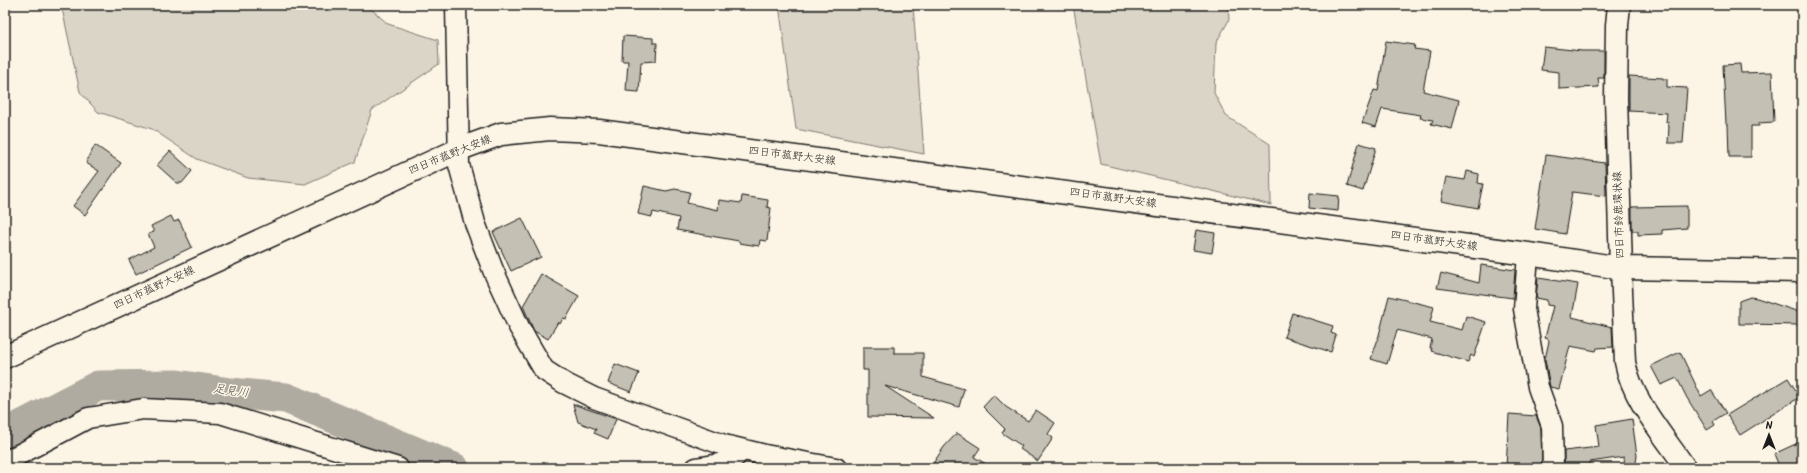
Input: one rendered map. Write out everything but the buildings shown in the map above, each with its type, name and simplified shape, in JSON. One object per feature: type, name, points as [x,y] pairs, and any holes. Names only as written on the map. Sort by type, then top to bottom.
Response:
[{"type":"main road","name":"四日市鈴鹿環状線","points":[[1619,5],[1617,25],[1616,98],[1621,268],[1802,271]]},
{"type":"main road","name":"四日市菰野大安線","points":[[5,357],[460,149],[501,134],[550,129],[599,131],[1528,254],[1621,268]]},
{"type":"street","points":[[456,5],[460,149],[459,165],[475,223],[494,270],[519,327],[544,370],[564,383],[612,406],[742,450],[836,468]]},
{"type":"street","points":[[1528,254],[1524,309],[1538,387],[1552,426],[1553,468]]},
{"type":"street","points":[[1621,268],[1624,362],[1627,373],[1641,403],[1686,468]]},
{"type":"street","points":[[5,462],[88,418],[143,409],[220,413],[398,468]]},
{"type":"street","points":[[696,468],[725,463],[737,458],[742,450]]},
{"type":"shaded area","points":[[59,5],[371,5],[370,8],[388,24],[438,40],[439,64],[372,110],[355,162],[305,184],[248,178],[197,159],[152,129],[98,112],[80,92],[63,13]]},
{"type":"shaded area","points":[[779,5],[913,5],[924,154],[796,129]]},
{"type":"shaded area","points":[[1073,5],[1228,5],[1229,20],[1216,43],[1214,93],[1226,116],[1270,144],[1271,205],[1101,164]]},
{"type":"waterway","name":"足見川","points":[[5,434],[98,386],[177,385],[230,393],[286,398],[454,468]]}]
